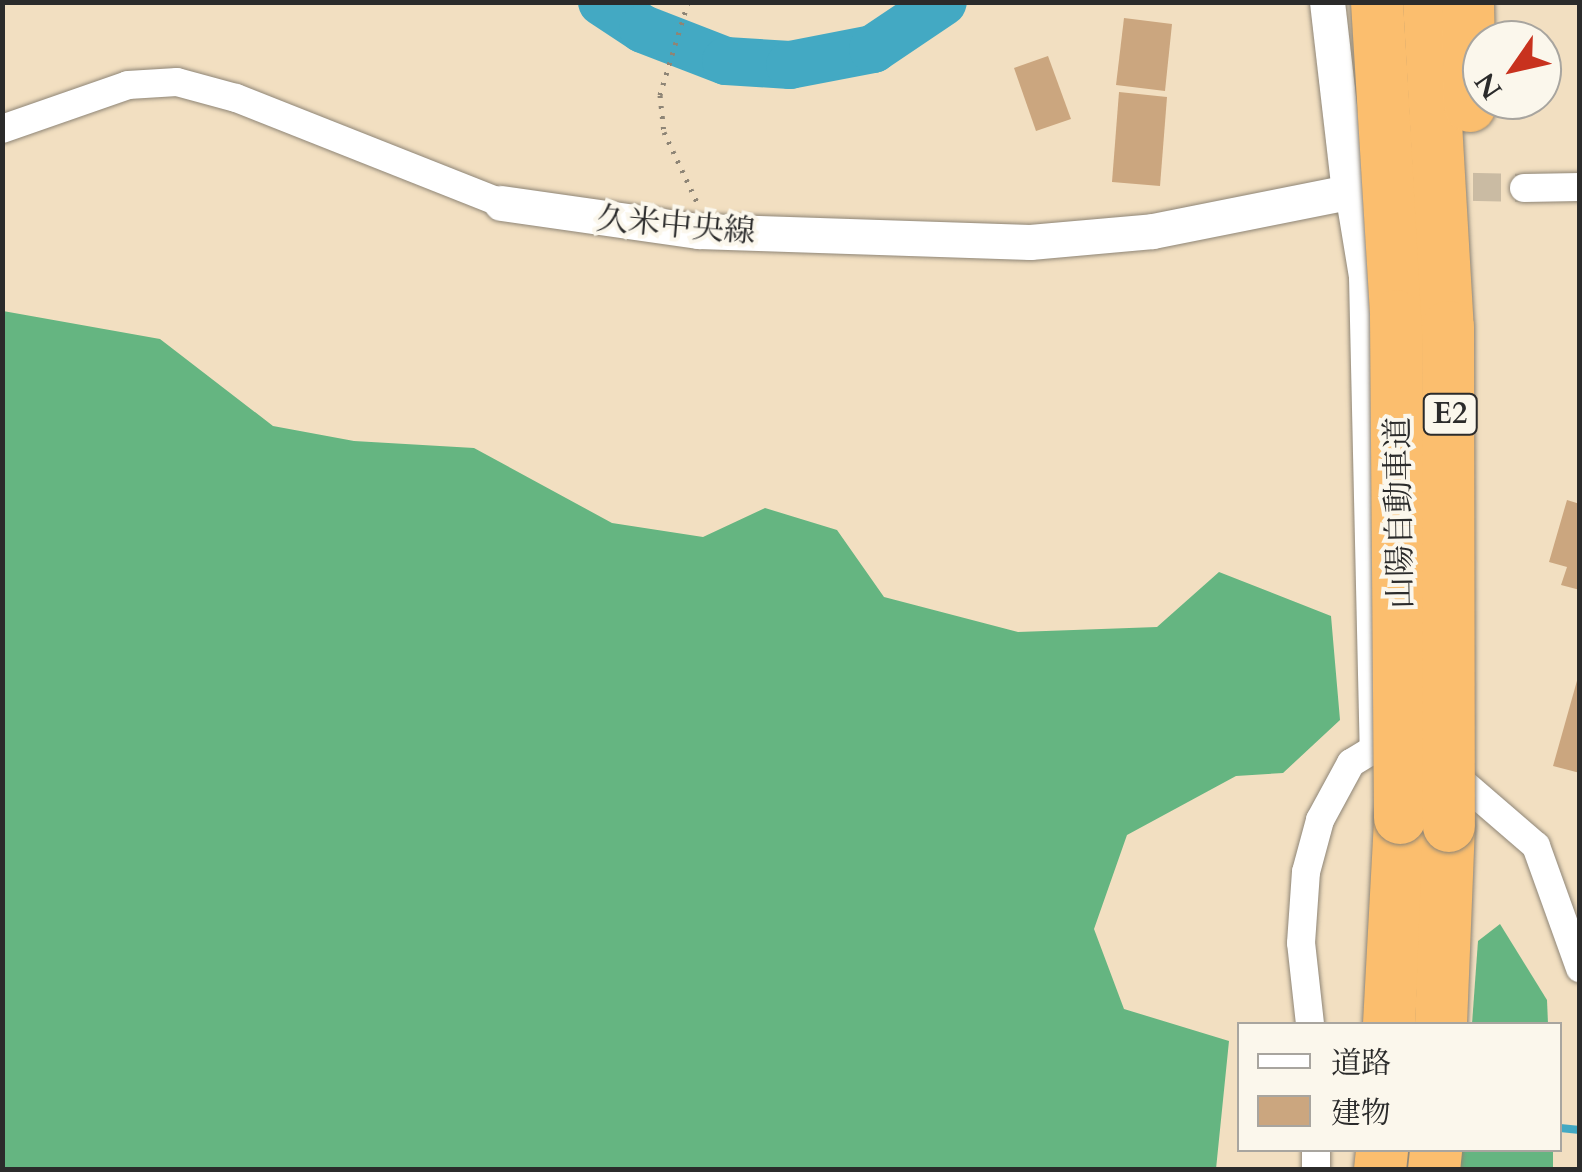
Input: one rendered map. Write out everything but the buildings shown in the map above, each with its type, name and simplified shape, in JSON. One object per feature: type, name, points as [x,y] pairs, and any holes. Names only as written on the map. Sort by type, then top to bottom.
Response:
[{"type":"highway","name":"山陽自動車道","points":[[1377,2],[1425,822],[1442,1022]]},
{"type":"highway","name":"山陽自動車道","points":[[1389,1022],[1425,822],[1448,327],[1429,2]]},
{"type":"highway","points":[[1448,327],[1472,252],[1468,2]]},
{"type":"street","points":[[1327,2],[1362,188],[1374,750]]},
{"type":"street","name":"久米中央線","points":[[2,129],[128,85],[177,82],[236,98],[502,203],[698,232],[1030,242],[1153,231],[1362,188]]},
{"type":"street","points":[[1524,188],[1580,187]]},
{"type":"street","points":[[1310,1022],[1301,943],[1306,872],[1320,820],[1343,778],[1374,750],[1419,754],[1448,769],[1536,846],[1580,968]]},
{"type":"path","points":[[688,2],[660,95],[664,132],[696,198],[698,232]]},
{"type":"green space","points":[[3,311],[160,339],[273,426],[354,441],[474,448],[612,523],[703,537],[765,508],[837,530],[884,597],[1018,632],[1157,627],[1219,572],[1331,616],[1340,720],[1283,773],[1236,776],[1127,835],[1094,929],[1124,1009],[1229,1041],[1216,1169],[3,1169]]},
{"type":"green space","points":[[1500,924],[1547,1000],[1548,1022],[1472,1022],[1478,941]]},
{"type":"green space","points":[[1462,1152],[1553,1152],[1553,1169],[1460,1170]]},
{"type":"waterway","points":[[602,2],[643,29],[726,61],[790,65],[873,49],[943,2]]},
{"type":"waterway","points":[[1562,1128],[1580,1130]]},
{"type":"tunnel","points":[[1431,186],[1524,188]]}]
